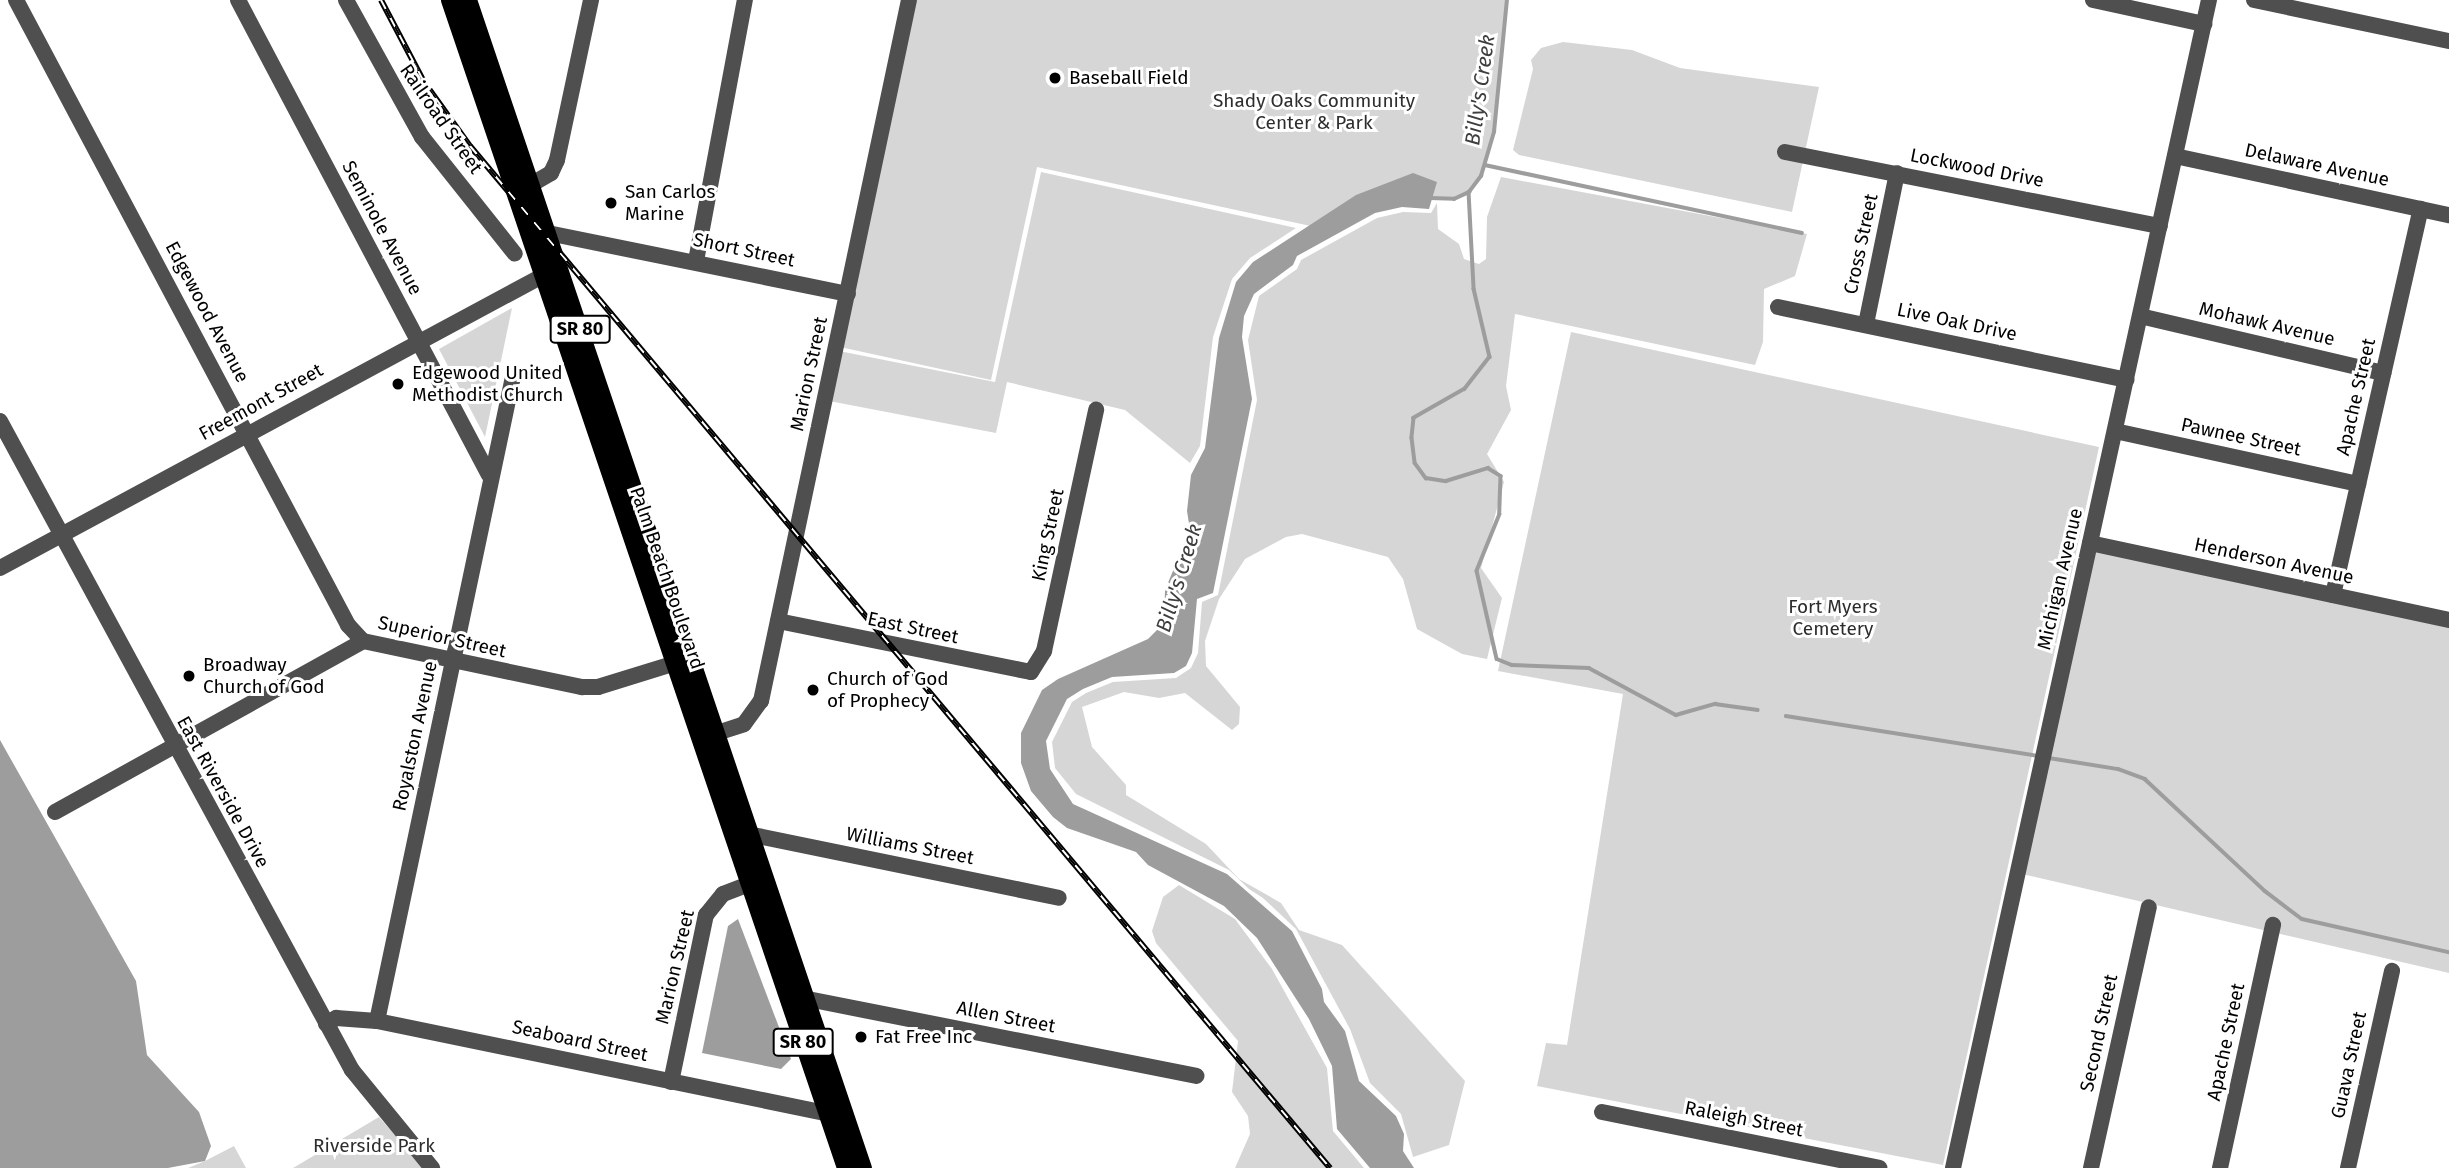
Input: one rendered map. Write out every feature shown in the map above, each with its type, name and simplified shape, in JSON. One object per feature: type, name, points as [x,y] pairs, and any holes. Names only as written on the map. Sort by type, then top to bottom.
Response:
[{"type":"main road","name":"Palm Beach Boulevard","points":[[450,0],[544,275],[682,661],[717,733],[863,1168]]},
{"type":"main road","name":"Palm Beach Boulevard","points":[[468,0],[602,393],[749,884],[846,1168]]},
{"type":"main road","points":[[481,88],[488,94],[512,164],[531,184]]},
{"type":"main road","points":[[544,275],[557,287],[585,368],[602,393]]},
{"type":"main road","points":[[779,971],[799,996],[808,999]]},
{"type":"street","name":"Edgewood Avenue","points":[[16,0],[348,625],[363,641]]},
{"type":"street","name":"Seminole Avenue","points":[[238,0],[489,475]]},
{"type":"street","name":"Railroad Street","points":[[346,0],[422,137],[515,254]]},
{"type":"street","points":[[531,184],[551,173],[557,160],[592,0]]},
{"type":"street","points":[[696,261],[745,0]]},
{"type":"street","name":"Marion Street","points":[[717,733],[744,724],[754,714],[778,621],[909,0]]},
{"type":"street","points":[[2093,0],[2204,24]]},
{"type":"street","name":"Michigan Avenue","points":[[1953,1168],[2209,0]]},
{"type":"street","points":[[2254,0],[2449,41]]},
{"type":"street","name":"Lockwood Drive","points":[[1785,152],[2160,226]]},
{"type":"street","name":"Delaware Avenue","points":[[2175,156],[2449,215]]},
{"type":"street","name":"Cross Street","points":[[1866,324],[1897,173]]},
{"type":"street","name":"Apache Street","points":[[2333,595],[2421,209]]},
{"type":"street","name":"Short Street","points":[[548,233],[696,261],[848,295]]},
{"type":"street","name":"Freemont Street","points":[[0,568],[544,275]]},
{"type":"street","name":"Live Oak Drive","points":[[1778,307],[2126,380]]},
{"type":"street","name":"Mohawk Avenue","points":[[2140,316],[2383,373]]},
{"type":"street","name":"Royalston Avenue","points":[[377,1021],[489,475],[513,377]]},
{"type":"street","name":"King Street","points":[[1036,667],[1096,410]]},
{"type":"street","name":"East Riverside Drive","points":[[0,421],[326,1024],[365,1090],[432,1168]]},
{"type":"street","name":"Pawnee Street","points":[[2115,431],[2358,484]]},
{"type":"street","name":"Henderson Avenue","points":[[2090,543],[2449,620]]},
{"type":"street","name":"East Street","points":[[778,621],[1002,669],[1031,673],[1036,667]]},
{"type":"street","name":"Superior Street","points":[[55,812],[176,749],[363,641],[452,662],[582,687],[598,687],[682,661]]},
{"type":"street","name":"Williams Street","points":[[753,835],[1059,898]]},
{"type":"street","name":"Marion Street","points":[[671,1082],[706,915],[723,894],[749,884]]},
{"type":"street","name":"Second Street","points":[[2091,1168],[2149,907]]},
{"type":"street","name":"Apache Street","points":[[2220,1168],[2273,925]]},
{"type":"street","name":"Guava Street","points":[[2348,1168],[2392,971]]},
{"type":"street","name":"Allen Street","points":[[808,999],[1196,1076]]},
{"type":"street","name":"Seaboard Street","points":[[326,1024],[336,1018],[377,1021],[826,1113]]},
{"type":"street","name":"Raleigh Street","points":[[1602,1112],[1879,1168]]},
{"type":"green space","name":"Shady Oaks Community Center & Park","points":[[913,0],[1507,0],[1494,132],[1481,176],[1469,192],[1454,199],[1402,196],[1334,231],[1037,167],[991,380],[840,347]]},
{"type":"green space","points":[[1563,42],[1632,50],[1680,68],[1819,87],[1792,212],[1519,155],[1513,150],[1533,69],[1531,60],[1541,48]]},
{"type":"green space","points":[[1041,172],[1296,228],[1250,258],[1232,279],[1213,337],[1200,446],[1190,463],[1125,410],[1007,382],[996,433],[824,400],[839,351],[995,382]]},
{"type":"green space","points":[[1501,177],[1807,234],[1795,276],[1764,289],[1763,342],[1755,365],[1515,314],[1506,386],[1511,410],[1487,454],[1504,482],[1481,568],[1502,598],[1487,659],[1462,654],[1417,629],[1403,579],[1388,557],[1302,534],[1286,537],[1245,559],[1219,599],[1205,641],[1206,666],[1240,707],[1239,724],[1232,730],[1185,693],[1159,698],[1124,692],[1082,707],[1092,747],[1126,785],[1126,795],[1206,844],[1239,879],[1281,903],[1299,930],[1342,945],[1465,1081],[1449,1145],[1413,1157],[1401,1114],[1370,1083],[1350,1029],[1296,929],[1263,898],[1249,889],[1229,870],[1076,794],[1055,768],[1052,742],[1072,702],[1086,693],[1113,682],[1176,678],[1191,668],[1198,653],[1202,602],[1218,595],[1257,400],[1248,340],[1259,296],[1297,269],[1301,260],[1377,218],[1403,212],[1431,213],[1437,203],[1438,229],[1459,244],[1464,259],[1479,264],[1486,259],[1487,217]]},
{"type":"green space","points":[[512,308],[485,437],[439,349]]},
{"type":"green space","name":"Fort Myers Cemetery","points":[[1571,332],[2099,447],[1943,1165],[1537,1086],[1546,1043],[1567,1045],[1623,694],[1498,671]]},
{"type":"green space","points":[[2094,548],[2449,627],[2449,973],[2022,874]]},
{"type":"green space","points":[[1179,885],[1235,919],[1272,969],[1327,1068],[1333,1131],[1364,1168],[1235,1168],[1250,1134],[1248,1116],[1232,1092],[1238,1041],[1156,943],[1152,931],[1163,897]]},
{"type":"green space","name":"Riverside Park","points":[[379,1117],[424,1168],[293,1168]]},
{"type":"green space","points":[[234,1146],[246,1168],[188,1168],[205,1161]]},
{"type":"water","points":[[1413,173],[1437,182],[1429,209],[1402,207],[1375,213],[1297,256],[1293,265],[1254,294],[1244,316],[1242,337],[1252,399],[1213,593],[1197,599],[1192,653],[1186,666],[1174,673],[1112,677],[1083,689],[1067,699],[1046,741],[1050,769],[1073,804],[1227,874],[1292,931],[1322,989],[1324,1002],[1345,1031],[1359,1081],[1396,1116],[1404,1134],[1403,1151],[1414,1168],[1370,1168],[1337,1129],[1332,1066],[1309,1019],[1257,938],[1224,906],[1148,865],[1136,852],[1067,828],[1053,817],[1031,791],[1021,763],[1021,733],[1042,690],[1058,679],[1148,639],[1164,623],[1165,590],[1190,530],[1187,511],[1191,475],[1205,448],[1219,338],[1236,282],[1253,262],[1356,195]]},
{"type":"water","points":[[0,740],[136,981],[147,1055],[199,1112],[211,1146],[205,1161],[168,1168],[0,1168]]},
{"type":"water","points":[[738,919],[791,1059],[781,1069],[702,1053],[728,926]]},
{"type":"waterway","name":"Billy's Creek","points":[[1430,198],[1454,199],[1469,192],[1481,176],[1494,132],[1507,0]]},
{"type":"waterway","points":[[1485,165],[1802,233]]},
{"type":"waterway","points":[[1469,192],[1474,289],[1490,357],[1465,389],[1414,418],[1412,438],[1415,463],[1426,478],[1446,481],[1488,468],[1501,476],[1500,514],[1477,571],[1497,659],[1512,665],[1589,668],[1676,715],[1715,704],[1758,710]]},
{"type":"waterway","points":[[1786,716],[2038,756]]},
{"type":"waterway","points":[[2049,758],[2118,769],[2145,779],[2265,891],[2302,919],[2449,952]]},
{"type":"railway","points":[[381,0],[424,82],[470,146],[1330,1168]]},
{"type":"place","name":"Baseball Field","points":[[1055,78]]},
{"type":"place","name":"San Carlos Marine","points":[[611,203]]},
{"type":"place","name":"Edgewood United Methodist Church","points":[[398,384]]},
{"type":"place","name":"Broadway Church of God","points":[[189,676]]},
{"type":"place","name":"Church of God of Prophecy","points":[[813,690]]},
{"type":"place","name":"Fat Free Inc","points":[[861,1037]]}]
